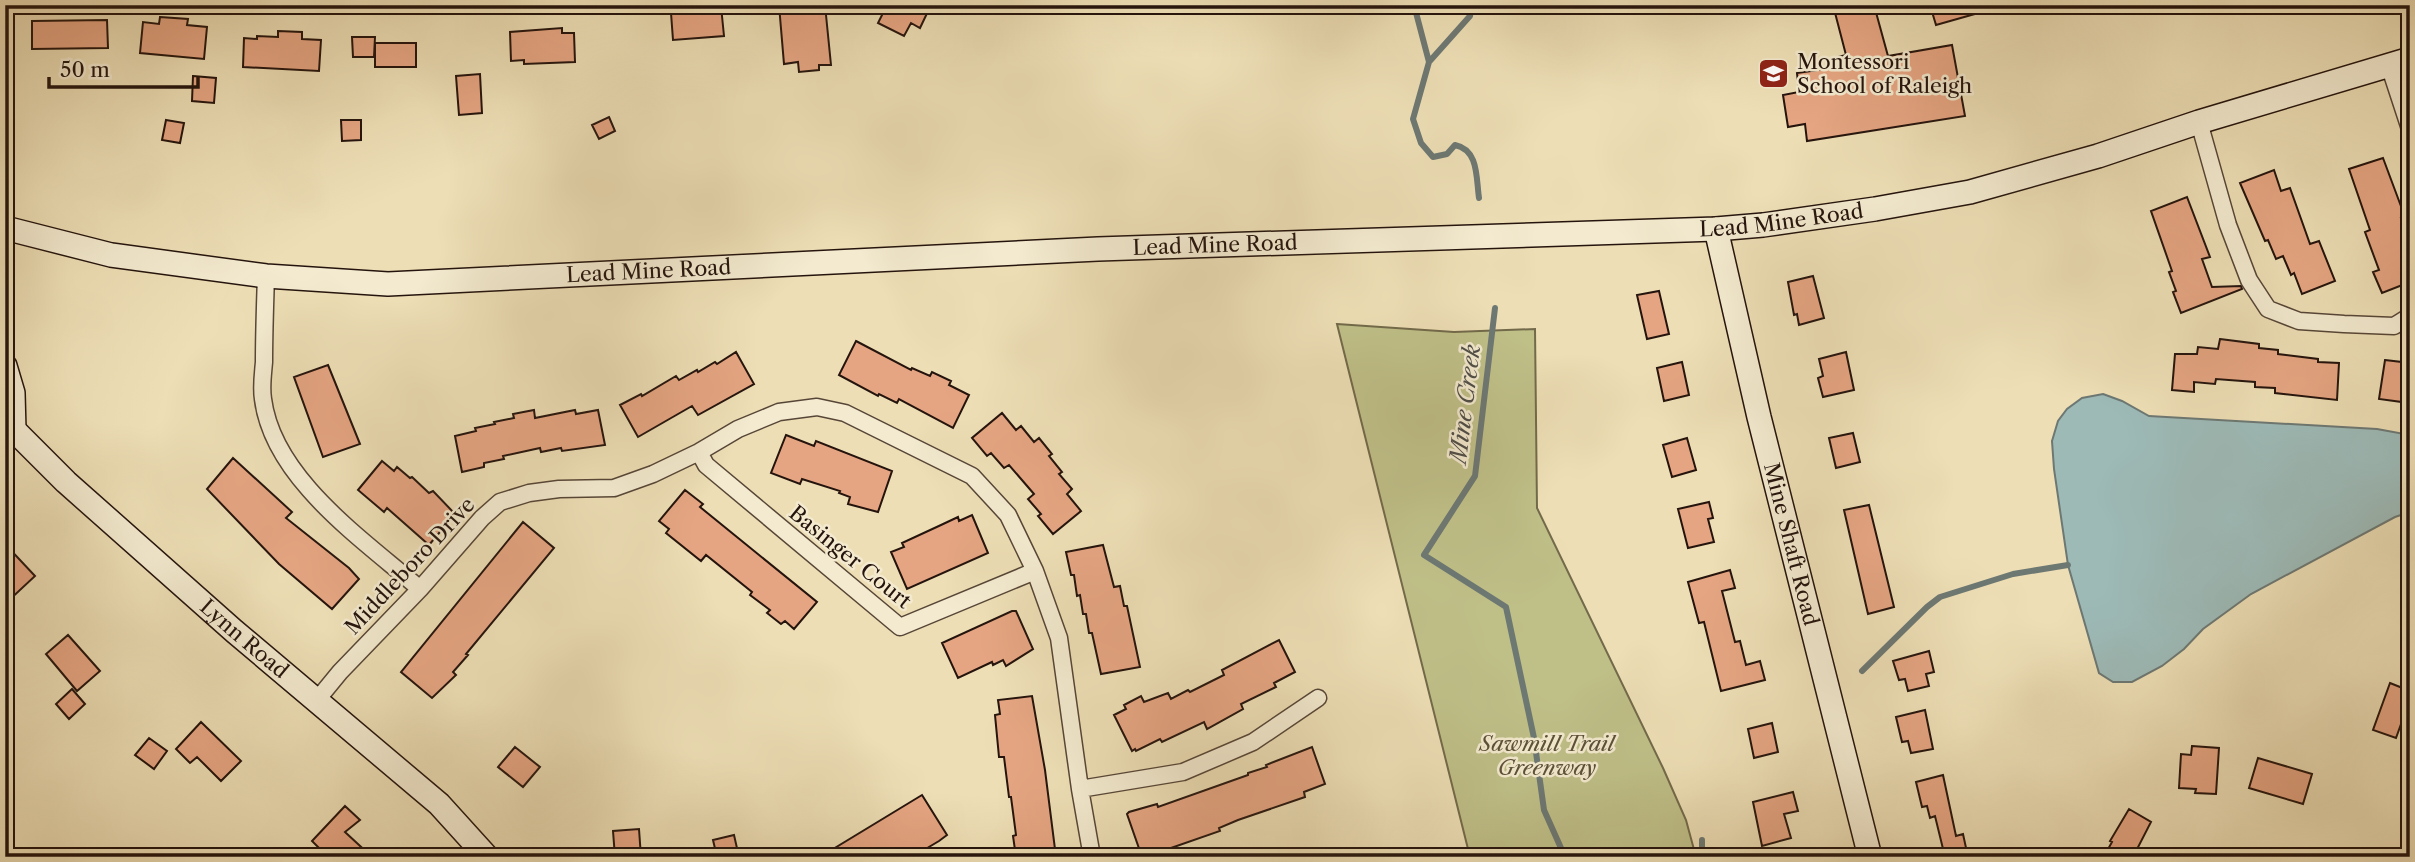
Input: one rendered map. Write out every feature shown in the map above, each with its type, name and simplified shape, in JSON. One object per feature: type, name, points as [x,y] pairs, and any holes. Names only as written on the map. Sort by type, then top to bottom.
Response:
[{"type":"main road","name":"Lead Mine Road","points":[[14,230],[111,256],[266,276],[388,284],[1098,249],[1716,229],[1875,209],[1970,191],[2098,156],[2199,122],[2400,62]]},
{"type":"main road","name":"Mine Shaft Road","points":[[1716,229],[1759,417],[1870,857]]},
{"type":"main road","points":[[5,248],[14,230]]},
{"type":"main road","points":[[5,366],[13,393],[10,424]]},
{"type":"main road","name":"Lynn Road","points":[[10,424],[85,499],[234,631],[439,804],[487,857]]},
{"type":"street","points":[[2400,62],[2410,129]]},
{"type":"street","points":[[2199,122],[2232,236],[2249,280],[2268,309],[2299,321],[2344,324],[2394,326],[2410,317]]},
{"type":"street","points":[[266,276],[262,398],[281,450],[313,495],[420,589]]},
{"type":"street","name":"Middleboro Drive","points":[[317,699],[482,518],[500,502],[529,493],[559,489],[614,488],[653,474],[738,429],[779,412],[817,407],[845,413],[972,476],[1008,515],[1035,571],[1059,638],[1092,857]]},
{"type":"street","name":"Basinger Court","points":[[699,452],[706,465],[900,627],[1035,571]]},
{"type":"street","points":[[1080,789],[1183,772],[1253,742],[1318,698]]},
{"type":"green space","name":"Sawmill Trail Greenway","points":[[1337,324],[1454,332],[1535,329],[1537,508],[1663,768],[1686,820],[1696,857],[1470,857]]},
{"type":"water","points":[[2103,394],[2149,416],[2377,429],[2410,435],[2410,512],[2395,517],[2251,594],[2203,629],[2184,649],[2162,666],[2132,682],[2113,682],[2099,673],[2068,565],[2052,441],[2058,421],[2067,409],[2082,398]]},
{"type":"building","points":[[779,5],[825,5],[831,65],[819,65],[819,70],[799,72],[798,62],[784,64]]},
{"type":"building","points":[[887,5],[931,5],[920,28],[911,23],[904,36],[878,23]]},
{"type":"building","points":[[1833,5],[1874,5],[1888,56],[1952,45],[1965,116],[1807,141],[1805,124],[1788,127],[1783,95],[1799,92],[1797,73],[1840,67],[1838,57],[1846,55]]},
{"type":"building","points":[[1930,5],[1988,5],[1989,10],[1936,25]]},
{"type":"building","points":[[721,6],[724,36],[673,40],[671,13],[681,12],[681,9]]},
{"type":"building","points":[[160,17],[188,19],[187,25],[207,27],[204,59],[140,53],[143,22],[159,24]]},
{"type":"building","points":[[107,20],[108,48],[32,49],[32,21]]},
{"type":"building","points":[[562,28],[562,33],[574,33],[575,62],[524,64],[524,60],[511,61],[510,32]]},
{"type":"building","points":[[278,31],[302,32],[302,39],[321,40],[319,71],[243,67],[244,38],[278,37]]},
{"type":"building","points":[[352,37],[375,37],[374,57],[353,57]]},
{"type":"building","points":[[375,43],[416,43],[416,67],[375,67]]},
{"type":"building","points":[[480,74],[482,113],[459,115],[456,76]]},
{"type":"building","points":[[193,76],[216,78],[214,103],[192,101]]},
{"type":"building","points":[[609,117],[615,131],[599,139],[592,125]]},
{"type":"building","points":[[166,120],[184,123],[180,143],[162,140]]},
{"type":"building","points":[[341,120],[361,120],[361,140],[342,141]]},
{"type":"building","points":[[2383,158],[2405,217],[2401,218],[2410,242],[2410,282],[2382,293],[2373,272],[2379,270],[2365,232],[2370,230],[2349,169]]},
{"type":"building","points":[[2274,170],[2281,191],[2290,188],[2310,244],[2319,241],[2335,281],[2302,294],[2294,273],[2291,275],[2283,256],[2276,259],[2268,240],[2265,241],[2240,183]]},
{"type":"building","points":[[2187,197],[2210,257],[2202,259],[2212,287],[2241,286],[2242,289],[2181,313],[2173,292],[2176,291],[2169,272],[2172,271],[2151,211]]},
{"type":"building","points":[[1813,276],[1824,318],[1799,325],[1797,314],[1794,315],[1788,282]]},
{"type":"building","points":[[1659,291],[1669,334],[1647,339],[1637,295]]},
{"type":"building","points":[[2220,339],[2259,344],[2259,348],[2278,350],[2278,354],[2339,363],[2337,400],[2275,393],[2275,388],[2255,387],[2255,382],[2216,379],[2215,384],[2194,382],[2194,392],[2172,390],[2175,354],[2197,354],[2198,347],[2218,349]]},
{"type":"building","points":[[856,341],[911,370],[912,368],[930,376],[932,372],[951,381],[949,385],[969,395],[953,428],[899,399],[897,403],[879,394],[878,396],[839,375]]},
{"type":"building","points":[[736,352],[754,384],[698,415],[692,406],[638,437],[620,405],[641,394],[642,396],[676,376],[679,380],[715,362],[717,364]]},
{"type":"building","points":[[1846,352],[1854,390],[1823,397],[1818,378],[1823,376],[1819,359]]},
{"type":"building","points":[[2385,360],[2410,363],[2410,399],[2402,399],[2402,402],[2379,399]]},
{"type":"building","points":[[1682,362],[1689,395],[1664,401],[1657,368]]},
{"type":"building","points":[[328,365],[360,444],[323,457],[294,377]]},
{"type":"building","points":[[534,410],[535,418],[575,410],[576,414],[598,410],[605,445],[541,452],[540,448],[503,456],[504,459],[484,463],[484,467],[462,472],[455,436],[514,418],[513,414]]},
{"type":"building","points":[[1002,413],[1016,430],[1021,426],[1034,442],[1039,438],[1062,472],[1059,474],[1072,489],[1067,494],[1081,511],[1053,534],[1028,499],[1034,494],[1009,465],[1004,468],[991,453],[987,456],[972,438]]},
{"type":"building","points":[[1853,433],[1860,462],[1836,468],[1829,438]]},
{"type":"building","points":[[786,435],[814,446],[816,441],[892,471],[878,512],[848,504],[850,497],[839,493],[840,491],[802,479],[800,484],[771,473]]},
{"type":"building","points":[[1687,438],[1696,470],[1672,477],[1663,445]]},
{"type":"building","points":[[233,458],[292,512],[286,518],[359,579],[332,609],[279,564],[207,489]]},
{"type":"building","points":[[382,461],[394,471],[397,467],[412,477],[429,493],[433,491],[455,514],[429,545],[387,508],[384,512],[358,490]]},
{"type":"building","points":[[685,490],[703,504],[700,507],[817,602],[794,629],[785,621],[781,624],[767,613],[770,610],[750,595],[752,592],[706,555],[701,561],[666,533],[669,529],[659,521]]},
{"type":"building","points":[[1709,502],[1713,518],[1708,519],[1714,542],[1688,548],[1678,509]]},
{"type":"building","points":[[1869,505],[1894,607],[1868,614],[1844,510]]},
{"type":"building","points":[[972,515],[988,553],[907,589],[891,552],[904,547],[902,543],[958,517],[959,521]]},
{"type":"building","points":[[523,522],[554,548],[466,654],[468,655],[453,672],[456,675],[432,698],[401,672]]},
{"type":"building","points":[[5,544],[35,576],[5,604]]},
{"type":"building","points":[[1103,545],[1114,587],[1120,586],[1124,606],[1127,606],[1140,667],[1101,674],[1092,633],[1089,633],[1086,614],[1083,614],[1080,595],[1077,596],[1074,575],[1071,575],[1066,552]]},
{"type":"building","points":[[1730,570],[1735,588],[1722,591],[1735,642],[1740,641],[1746,665],[1760,661],[1765,680],[1721,691],[1704,622],[1699,623],[1688,582]]},
{"type":"building","points":[[1016,611],[1033,649],[1006,666],[1003,660],[993,665],[992,662],[958,678],[942,643]]},
{"type":"building","points":[[68,635],[100,671],[77,691],[46,654]]},
{"type":"building","points":[[1279,640],[1295,672],[1274,683],[1276,687],[1241,704],[1243,709],[1207,729],[1204,722],[1162,742],[1160,739],[1132,751],[1114,715],[1126,709],[1124,705],[1141,696],[1144,702],[1168,693],[1171,699],[1188,690],[1190,692],[1224,675],[1222,670]]},
{"type":"building","points":[[1929,651],[1934,672],[1926,674],[1929,686],[1908,691],[1905,679],[1899,680],[1893,661]]},
{"type":"building","points":[[2390,683],[2410,691],[2410,699],[2396,738],[2373,730]]},
{"type":"building","points":[[72,689],[85,704],[69,719],[56,704]]},
{"type":"building","points":[[1032,696],[1056,857],[1016,857],[1011,797],[1004,757],[999,757],[995,715],[1000,714],[998,700]]},
{"type":"building","points":[[1925,710],[1933,749],[1911,753],[1908,741],[1902,742],[1896,717]]},
{"type":"building","points":[[201,722],[241,761],[221,781],[197,757],[190,763],[176,749]]},
{"type":"building","points":[[1772,723],[1778,752],[1754,758],[1748,729]]},
{"type":"building","points":[[149,738],[167,751],[154,769],[135,755]]},
{"type":"building","points":[[2192,746],[2219,748],[2216,794],[2195,793],[2196,789],[2179,788],[2181,754],[2191,755]]},
{"type":"building","points":[[515,747],[540,767],[523,787],[498,767]]},
{"type":"building","points":[[1312,747],[1325,784],[1304,792],[1305,797],[1238,820],[1219,828],[1220,831],[1171,848],[1141,854],[1127,814],[1129,812],[1157,804],[1158,807],[1248,775]]},
{"type":"building","points":[[2258,758],[2312,774],[2303,804],[2249,788]]},
{"type":"building","points":[[1943,775],[1956,836],[1963,834],[1968,857],[1945,857],[1935,816],[1930,818],[1927,806],[1922,807],[1916,782]]},
{"type":"building","points":[[1793,792],[1798,811],[1784,814],[1791,838],[1762,846],[1753,802]]},
{"type":"building","points":[[922,795],[947,835],[939,841],[912,857],[820,857]]},
{"type":"building","points":[[345,806],[360,820],[345,832],[372,857],[328,857],[312,841]]},
{"type":"building","points":[[2129,809],[2151,822],[2133,857],[2118,857],[2107,851]]},
{"type":"building","points":[[639,829],[641,857],[615,857],[613,831]]},
{"type":"building","points":[[734,835],[739,857],[717,857],[713,840]]},
{"type":"waterway","points":[[1414,5],[1429,62]]},
{"type":"waterway","name":"Mine Creek","points":[[1472,5],[1470,16],[1429,62],[1413,119],[1421,143],[1433,157],[1447,154],[1455,145],[1468,153],[1475,166],[1479,198]]},
{"type":"waterway","name":"Mine Creek","points":[[1495,308],[1475,476],[1424,555],[1506,607],[1534,738],[1544,810],[1565,857]]},
{"type":"waterway","points":[[1862,671],[1940,597],[2013,574],[2068,565]]},
{"type":"waterway","points":[[1702,840],[1702,857]]},
{"type":"place","name":"Montessori School of Raleigh","points":[[1774,74]]}]
